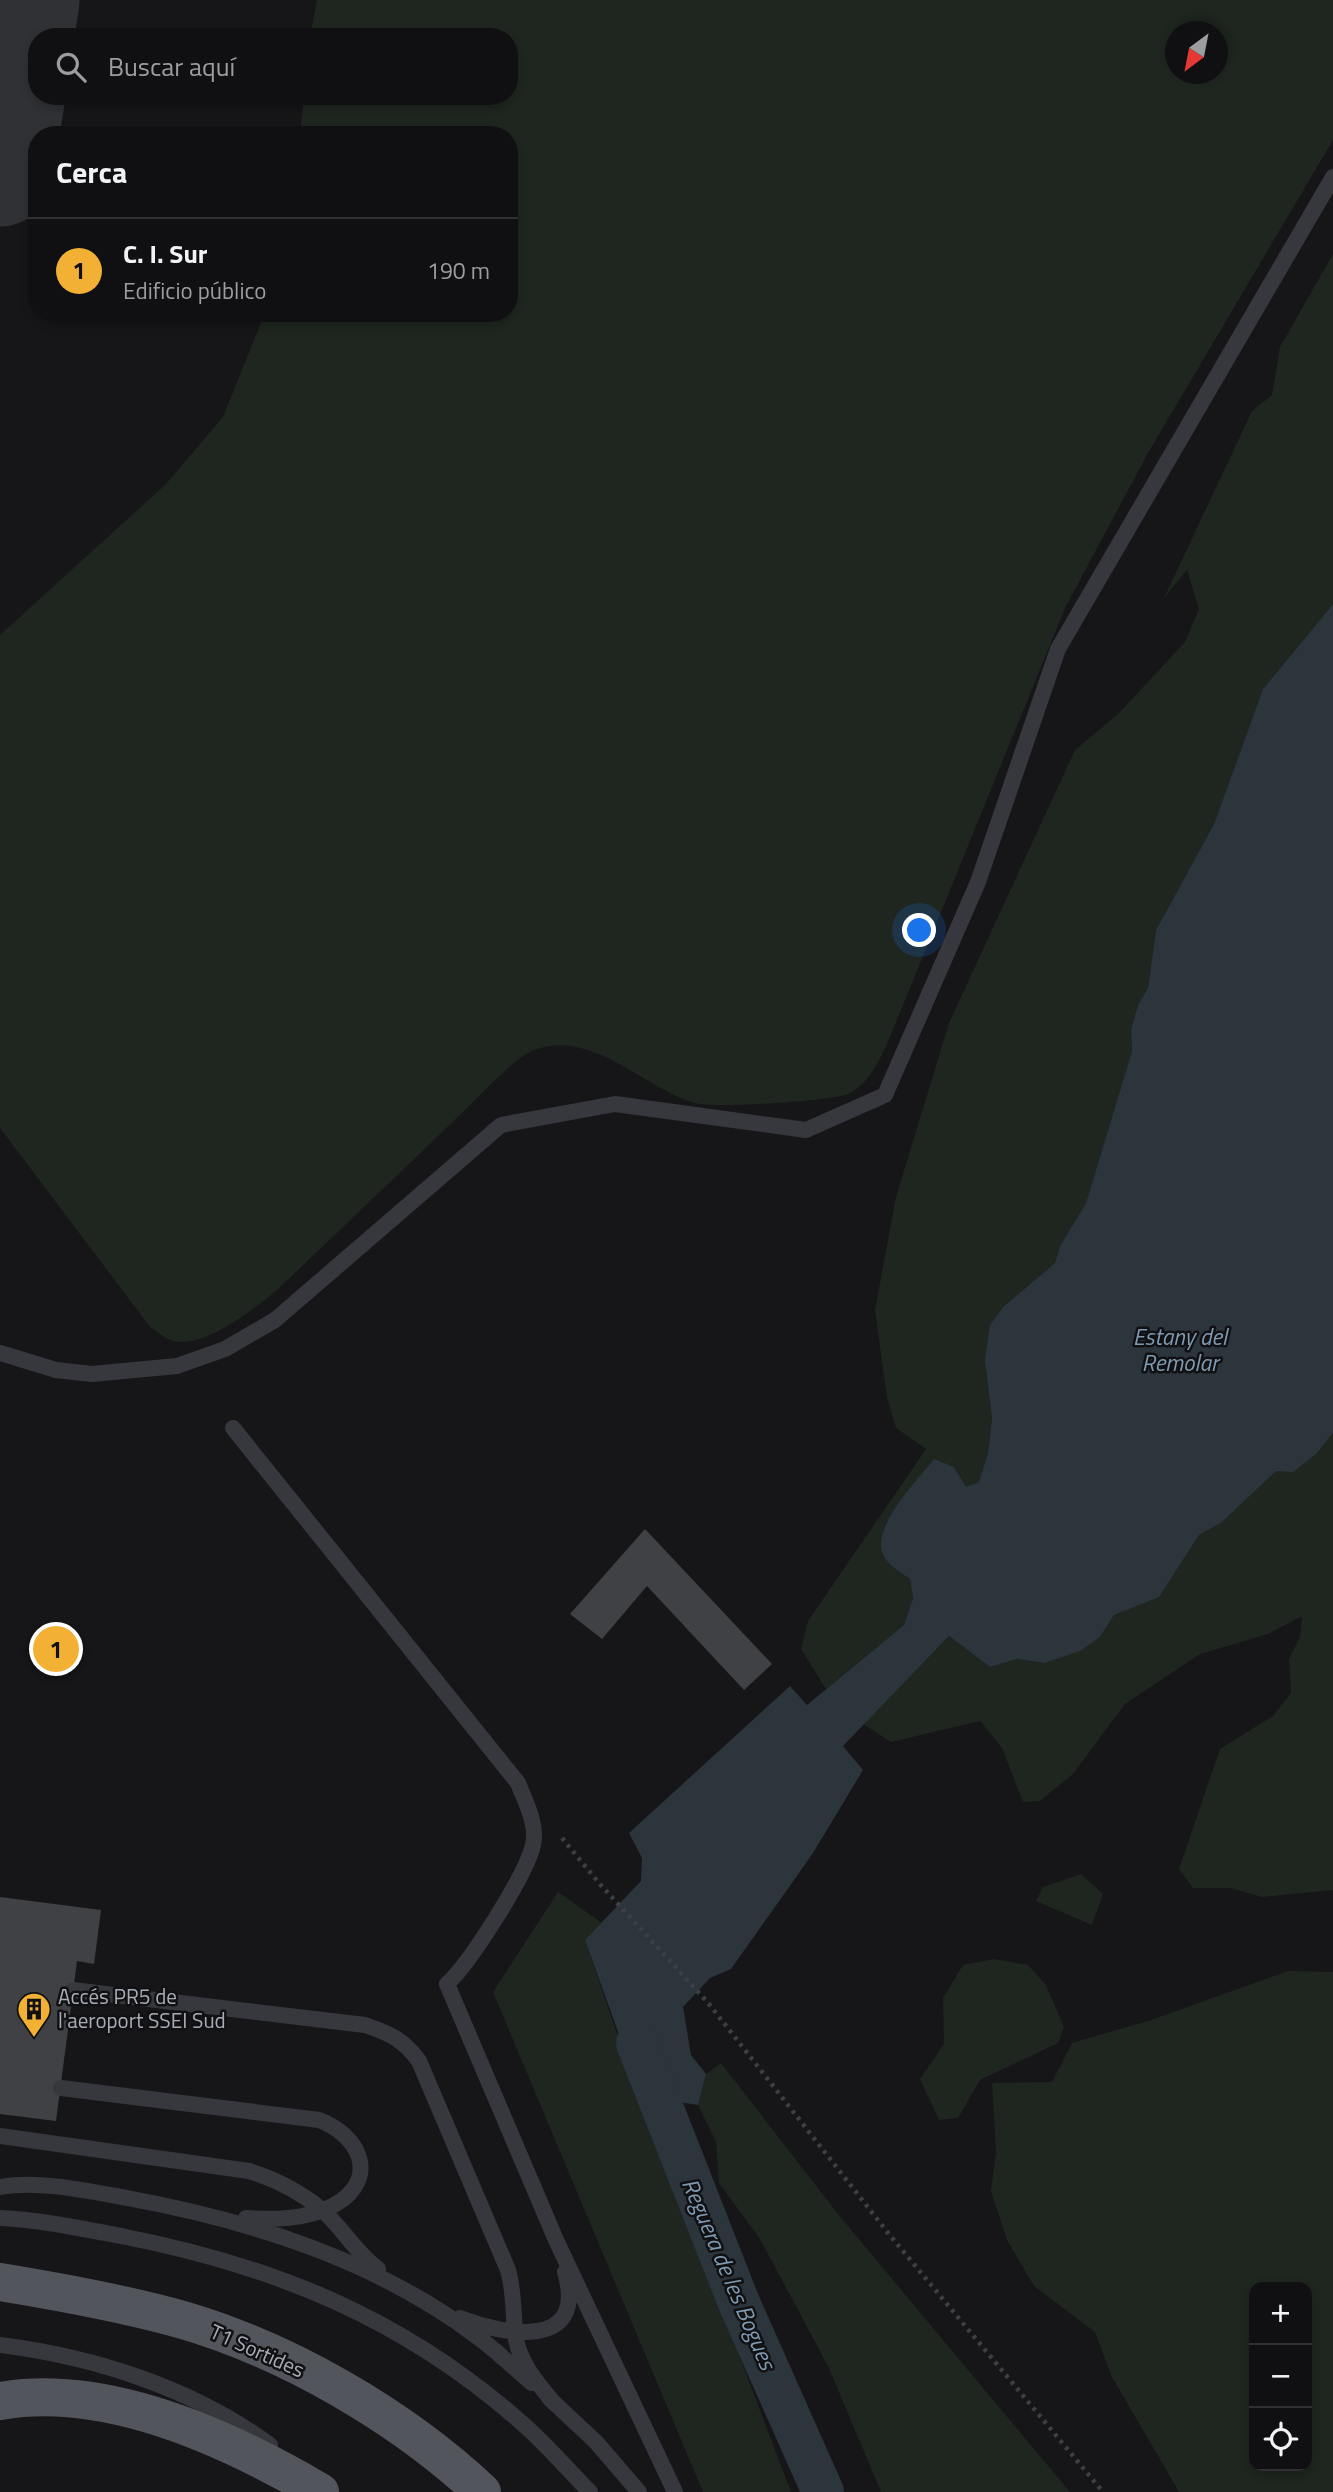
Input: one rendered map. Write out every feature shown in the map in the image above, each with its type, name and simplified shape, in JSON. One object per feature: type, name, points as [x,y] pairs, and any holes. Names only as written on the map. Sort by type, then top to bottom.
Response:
[{"type":"main road","name":"T1 Sortides","points":[[0,2282],[104,2301],[184,2320],[275,2356],[399,2425],[482,2492]]},
{"type":"main road","points":[[0,2401],[47,2397],[153,2415],[274,2465],[320,2492]]},
{"type":"lane","points":[[0,1353],[56,1370],[92,1374],[177,1366],[225,1349],[275,1320],[501,1125],[615,1104],[806,1130],[885,1095],[978,882],[1058,649],[1333,177]]},
{"type":"lane","points":[[233,1428],[518,1783],[532,1819],[534,1844],[523,1868],[470,1958],[447,1984],[556,2240],[675,2492]]},
{"type":"lane","points":[[73,1990],[365,2025],[392,2034],[408,2046],[419,2062],[508,2270],[513,2295],[515,2334],[531,2374],[555,2403]]},
{"type":"lane","points":[[61,2088],[319,2120],[334,2126],[355,2146],[362,2162],[355,2186],[337,2204],[322,2210],[270,2219],[187,2209]]},
{"type":"lane","points":[[0,2136],[249,2171],[272,2178],[322,2210],[361,2256],[479,2338],[555,2403],[596,2442],[639,2492]]},
{"type":"lane","points":[[0,2187],[16,2185],[106,2194],[241,2222],[304,2243],[367,2271],[427,2304],[480,2326],[515,2334],[547,2329],[555,2324],[566,2307],[568,2283],[556,2240]]},
{"type":"lane","points":[[0,2218],[191,2250],[328,2296],[433,2354],[487,2394],[524,2425],[590,2492]]},
{"type":"lane","points":[[0,2345],[87,2361],[146,2379],[198,2403],[261,2439],[334,2492]]},
{"type":"path","points":[[599,1883],[709,2004],[888,2233],[1103,2492]]},
{"type":"shaded area","points":[[317,0],[1333,0],[1333,140],[1148,453],[1065,608],[890,1036],[874,1070],[866,1080],[848,1094],[837,1097],[706,1105],[676,1096],[597,1053],[555,1045],[534,1050],[497,1078],[278,1289],[243,1316],[214,1333],[186,1342],[173,1341],[150,1327],[0,1128],[0,635],[166,484],[223,417],[261,322],[518,322],[518,126],[301,126],[303,105],[518,105],[518,28],[312,28]]},
{"type":"shaded area","points":[[1333,254],[1333,604],[1263,689],[1214,824],[1156,930],[1148,988],[1138,1005],[1131,1029],[1132,1051],[1086,1203],[1060,1246],[1055,1263],[1004,1306],[986,1361],[992,1418],[988,1453],[979,1483],[966,1488],[954,1467],[895,1569],[910,1579],[913,1598],[904,1625],[826,1689],[801,1649],[808,1621],[926,1449],[896,1428],[887,1398],[875,1310],[896,1197],[949,1023],[1075,750],[1118,714],[1185,642],[1199,609],[1187,570],[1164,598],[1252,411],[1272,395],[1280,347]]},
{"type":"shaded area","points":[[1333,1433],[1333,1890],[1262,1897],[1231,1888],[1193,1888],[1179,1869],[1220,1749],[1273,1716],[1291,1693],[1289,1659],[1300,1637],[1302,1616],[1268,1634],[1200,1654],[1125,1704],[1073,1774],[1040,1801],[1023,1802],[1002,1748],[980,1721],[891,1742],[863,1724],[949,1636],[990,1667],[1017,1659],[1044,1663],[1100,1637],[1114,1615],[1159,1596],[1199,1535],[1221,1523],[1276,1470],[1317,1453]]},
{"type":"shaded area","points":[[1081,1874],[1103,1894],[1092,1925],[1036,1901],[1043,1887]]},
{"type":"shaded area","points":[[558,1892],[602,1923],[585,1940],[615,2028],[791,2492],[703,2492],[493,1992]]},
{"type":"shaded area","points":[[994,1959],[1028,1965],[1046,1985],[1064,2027],[1058,2043],[980,2080],[958,2118],[939,2120],[920,2079],[944,2044],[943,1998],[963,1965]]},
{"type":"shaded area","points":[[1288,1971],[1333,1972],[1333,2492],[1179,2492],[1112,2377],[1095,2332],[1034,2286],[1007,2240],[991,2191],[996,2152],[992,2083],[1052,2082],[1072,2043],[1151,2020]]},
{"type":"shaded area","points":[[721,2063],[838,2214],[1070,2492],[881,2492],[828,2366],[760,2239],[719,2183],[716,2142],[698,2105],[706,2074]]},
{"type":"water","name":"Estany del Remolar","points":[[1333,604],[1333,1433],[1317,1453],[1293,1472],[1276,1471],[1221,1523],[1199,1535],[1159,1597],[1114,1615],[1100,1637],[1080,1651],[1044,1663],[1017,1659],[990,1667],[949,1636],[843,1746],[863,1770],[813,1853],[731,1969],[710,1978],[683,2007],[691,2055],[706,2074],[698,2105],[641,2096],[585,1940],[641,1881],[642,1858],[629,1833],[790,1686],[807,1705],[904,1625],[913,1598],[910,1579],[887,1561],[881,1547],[888,1520],[934,1459],[954,1467],[966,1487],[979,1482],[988,1453],[992,1418],[985,1360],[990,1325],[1004,1306],[1055,1263],[1060,1246],[1086,1203],[1132,1051],[1131,1029],[1138,1005],[1148,988],[1156,930],[1214,824],[1263,689]]},
{"type":"building","points":[[645,1529],[772,1664],[744,1690],[647,1586],[602,1639],[570,1614]]},
{"type":"building","name":"Accés PR5 de l'aeroport SSEI Sud","points":[[0,1897],[101,1910],[94,1964],[77,1961],[56,2121],[0,2114]]},
{"type":"waterway","name":"Reguera de les Bogues","points":[[637,2043],[739,2303],[823,2492]]},
{"type":"taxiway","points":[[0,173],[26,0]]},
{"type":"place","name":"C. I. Sur","points":[[56,1649]]},
{"type":"place","name":"Accés PR5 de l'aeroport SSEI Sud","points":[[34,2039]]}]
